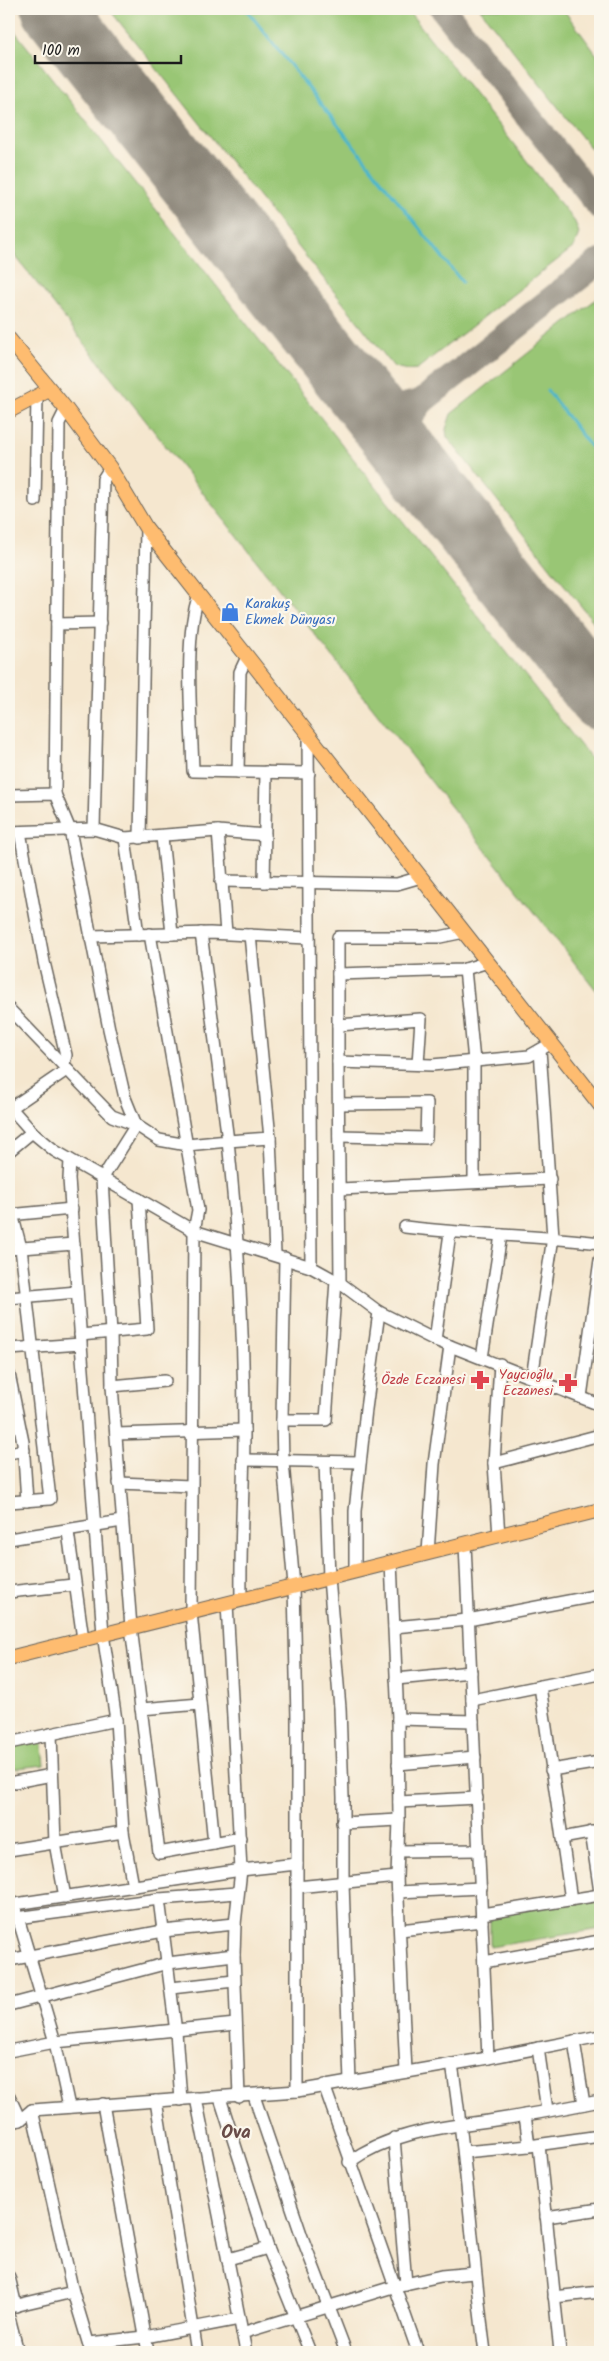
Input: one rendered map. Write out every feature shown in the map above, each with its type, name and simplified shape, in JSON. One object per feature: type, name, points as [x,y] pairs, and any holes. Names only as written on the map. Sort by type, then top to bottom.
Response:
[{"type":"main road","points":[[9,339],[49,390],[66,408],[110,468],[146,528],[488,962],[546,1046],[600,1105]]},
{"type":"main road","points":[[9,411],[49,390]]},
{"type":"main road","points":[[9,1658],[600,1510]]},
{"type":"street","points":[[35,502],[37,397]]},
{"type":"street","points":[[66,408],[59,423],[55,794],[70,830],[90,936],[125,1098],[136,1126]]},
{"type":"street","points":[[94,829],[103,480],[110,468]]},
{"type":"street","points":[[140,838],[146,528]]},
{"type":"street","points":[[199,595],[193,610],[191,655],[194,771],[309,773]]},
{"type":"street","points":[[57,624],[100,623]]},
{"type":"street","points":[[238,772],[240,672],[248,657]]},
{"type":"street","points":[[308,733],[307,938],[311,1266]]},
{"type":"street","points":[[264,882],[266,772]]},
{"type":"street","points":[[9,795],[55,794]]},
{"type":"street","points":[[66,1067],[66,1055],[14,832],[94,829],[125,838],[218,831],[265,835]]},
{"type":"street","points":[[218,831],[226,934]]},
{"type":"street","points":[[162,836],[172,934]]},
{"type":"street","points":[[125,838],[138,935]]},
{"type":"street","points":[[221,881],[308,884],[397,884],[421,877]]},
{"type":"street","points":[[282,1420],[326,1420],[338,1282],[340,1189],[338,1136],[338,937],[440,937],[464,932]]},
{"type":"street","points":[[90,936],[201,933],[307,938]]},
{"type":"street","points":[[201,933],[228,1141],[239,1244],[244,1430],[240,1532],[234,1601],[241,1870],[237,1893],[234,1955],[239,2097]]},
{"type":"street","points":[[150,934],[198,1210],[194,1231],[191,1612],[214,1843]]},
{"type":"street","points":[[250,935],[280,1256],[282,1462],[294,1586],[298,1719],[297,2091]]},
{"type":"street","points":[[338,974],[465,969],[488,962]]},
{"type":"street","points":[[465,969],[474,1061],[474,1182]]},
{"type":"street","points":[[9,1009],[112,1116],[136,1126],[159,1140],[187,1145],[270,1138]]},
{"type":"street","points":[[338,1024],[421,1019],[418,1064]]},
{"type":"street","points":[[338,1062],[418,1064],[474,1061],[529,1056],[546,1046],[553,1237],[532,1378]]},
{"type":"street","points":[[66,1067],[10,1107],[32,1132],[70,1160],[194,1231],[311,1266],[338,1282],[380,1312],[435,1340],[600,1405]]},
{"type":"street","points":[[338,1136],[426,1138],[427,1103],[339,1104]]},
{"type":"street","points":[[136,1126],[102,1179],[112,1334],[112,1386],[122,1522],[131,1627],[159,1853],[240,1838]]},
{"type":"street","points":[[9,1151],[32,1132]]},
{"type":"street","points":[[70,1160],[93,1526],[103,1634],[116,1720],[123,1832],[133,1886]]},
{"type":"street","points":[[340,1189],[550,1180]]},
{"type":"street","points":[[9,1349],[147,1329],[139,1199]]},
{"type":"street","points":[[9,1502],[50,1499],[21,1248],[11,1214],[72,1209]]},
{"type":"street","points":[[405,1227],[450,1233],[553,1237],[600,1243]]},
{"type":"street","points":[[435,1340],[450,1233]]},
{"type":"street","points":[[482,1358],[501,1235]]},
{"type":"street","points":[[9,1249],[74,1244]]},
{"type":"street","points":[[581,1396],[600,1260]]},
{"type":"street","points":[[9,1298],[77,1292]]},
{"type":"street","points":[[355,1571],[355,1511],[380,1312]]},
{"type":"street","points":[[428,1553],[434,1464],[450,1346]]},
{"type":"street","points":[[499,1536],[494,1463],[500,1364]]},
{"type":"street","points":[[9,1374],[24,1450],[27,1501]]},
{"type":"street","points":[[112,1386],[165,1381]]},
{"type":"street","points":[[116,1434],[244,1430]]},
{"type":"street","points":[[494,1463],[600,1435]]},
{"type":"street","points":[[9,1453],[24,1450]]},
{"type":"street","points":[[243,1460],[360,1462]]},
{"type":"street","points":[[325,1462],[329,1578],[340,1708],[344,1797],[342,1823],[343,1883],[350,2082]]},
{"type":"street","points":[[119,1484],[191,1486]]},
{"type":"street","points":[[9,1539],[68,1532],[122,1522]]},
{"type":"street","points":[[68,1532],[74,1586],[83,1639]]},
{"type":"street","points":[[465,1544],[488,2058]]},
{"type":"street","points":[[391,1562],[398,1719],[399,1820],[397,1877],[406,2072]]},
{"type":"street","points":[[9,1592],[74,1586]]},
{"type":"street","points":[[394,1627],[468,1620],[600,1595]]},
{"type":"street","points":[[396,1679],[471,1672]]},
{"type":"street","points":[[472,1700],[600,1674]]},
{"type":"street","points":[[540,1686],[571,1900]]},
{"type":"street","points":[[141,1710],[200,1704]]},
{"type":"street","points":[[398,1719],[473,1721]]},
{"type":"street","points":[[9,1743],[116,1720]]},
{"type":"street","points":[[51,1734],[55,1843],[65,1897]]},
{"type":"street","points":[[398,1764],[475,1757]]},
{"type":"street","points":[[551,1770],[600,1762]]},
{"type":"street","points":[[9,1783],[52,1775]]},
{"type":"street","points":[[399,1802],[477,1798]]},
{"type":"street","points":[[342,1823],[399,1820]]},
{"type":"street","points":[[9,1850],[123,1832]]},
{"type":"street","points":[[400,1930],[482,1917],[600,1894],[595,1832],[562,1838]]},
{"type":"street","points":[[398,1851],[479,1850]]},
{"type":"street","points":[[69,2107],[55,2042],[40,1996],[30,1954],[14,1918],[11,1905],[241,1870],[297,1864]]},
{"type":"street","points":[[297,1886],[397,1877]]},
{"type":"street","points":[[398,1892],[481,1888]]},
{"type":"street","points":[[14,1918],[159,1899],[237,1893]]},
{"type":"street","points":[[159,1899],[176,2032],[181,2100]]},
{"type":"street","points":[[9,1960],[30,1954],[163,1932],[235,1924]]},
{"type":"street","points":[[484,1962],[600,1941]]},
{"type":"street","points":[[9,2005],[168,1963],[234,1955]]},
{"type":"street","points":[[171,1988],[234,1981]]},
{"type":"street","points":[[9,2051],[55,2042],[176,2032],[236,2024]]},
{"type":"street","points":[[9,2123],[20,2120],[32,2110],[196,2098],[254,2096],[297,2091],[488,2058],[600,2036]]},
{"type":"street","points":[[574,2041],[584,2104]]},
{"type":"street","points":[[538,2048],[548,2110]]},
{"type":"street","points":[[452,2064],[461,2124],[474,2274],[485,2352]]},
{"type":"street","points":[[324,2086],[349,2162],[401,2285],[418,2352]]},
{"type":"street","points":[[9,2096],[20,2120]]},
{"type":"street","points":[[254,2096],[302,2237],[346,2352]]},
{"type":"street","points":[[196,2098],[246,2352]]},
{"type":"street","points":[[220,2098],[268,2248],[310,2352]]},
{"type":"street","points":[[156,2101],[197,2352]]},
{"type":"street","points":[[349,2162],[367,2149],[394,2138],[461,2124],[525,2116],[600,2101]]},
{"type":"street","points":[[103,2104],[148,2352]]},
{"type":"street","points":[[32,2110],[73,2292],[90,2348],[239,2318]]},
{"type":"street","points":[[525,2116],[534,2146],[546,2217],[560,2352]]},
{"type":"street","points":[[464,2152],[534,2146],[600,2136]]},
{"type":"street","points":[[394,2138],[401,2285]]},
{"type":"street","points":[[546,2217],[600,2209]]},
{"type":"street","points":[[228,2260],[268,2248]]},
{"type":"street","points":[[242,2333],[296,2315],[330,2307],[401,2285],[441,2276],[474,2274]]},
{"type":"street","points":[[9,2277],[12,2307],[73,2292]]},
{"type":"street","points":[[554,2297],[600,2292]]},
{"type":"street","points":[[9,2316],[18,2352]]},
{"type":"green space","points":[[109,9],[407,9],[575,222],[579,233],[574,247],[417,369],[408,370],[394,367]]},
{"type":"green space","points":[[480,9],[563,9],[600,59],[600,160]]},
{"type":"green space","points":[[9,24],[600,770],[600,995],[9,248]]},
{"type":"green space","points":[[600,296],[600,630],[447,437],[446,429],[451,414]]},
{"type":"green space","points":[[41,1737],[44,1765],[9,1769],[9,1746]]},
{"type":"green space","points":[[600,1894],[600,1929],[490,1947],[490,1916]]},
{"type":"waterway","points":[[246,9],[462,282]]},
{"type":"waterway","points":[[547,390],[600,459]]},
{"type":"taxiway","points":[[443,9],[600,207]]},
{"type":"taxiway","points":[[422,401],[600,261]]},
{"type":"taxiway","points":[[354,388],[371,401],[386,407],[402,406],[422,401],[409,421],[407,428],[406,442],[410,458]]},
{"type":"runway","points":[[54,9],[600,698]]},
{"type":"place","name":"Karakuş Ekmek Dünyası","points":[[230,612]]},
{"type":"place","name":"Özde Eczanesi","points":[[480,1380]]},
{"type":"place","name":"Yaycıoğlu Eczanesi","points":[[568,1383]]},
{"type":"district","name":"Ova","points":[[236,2133]]}]
